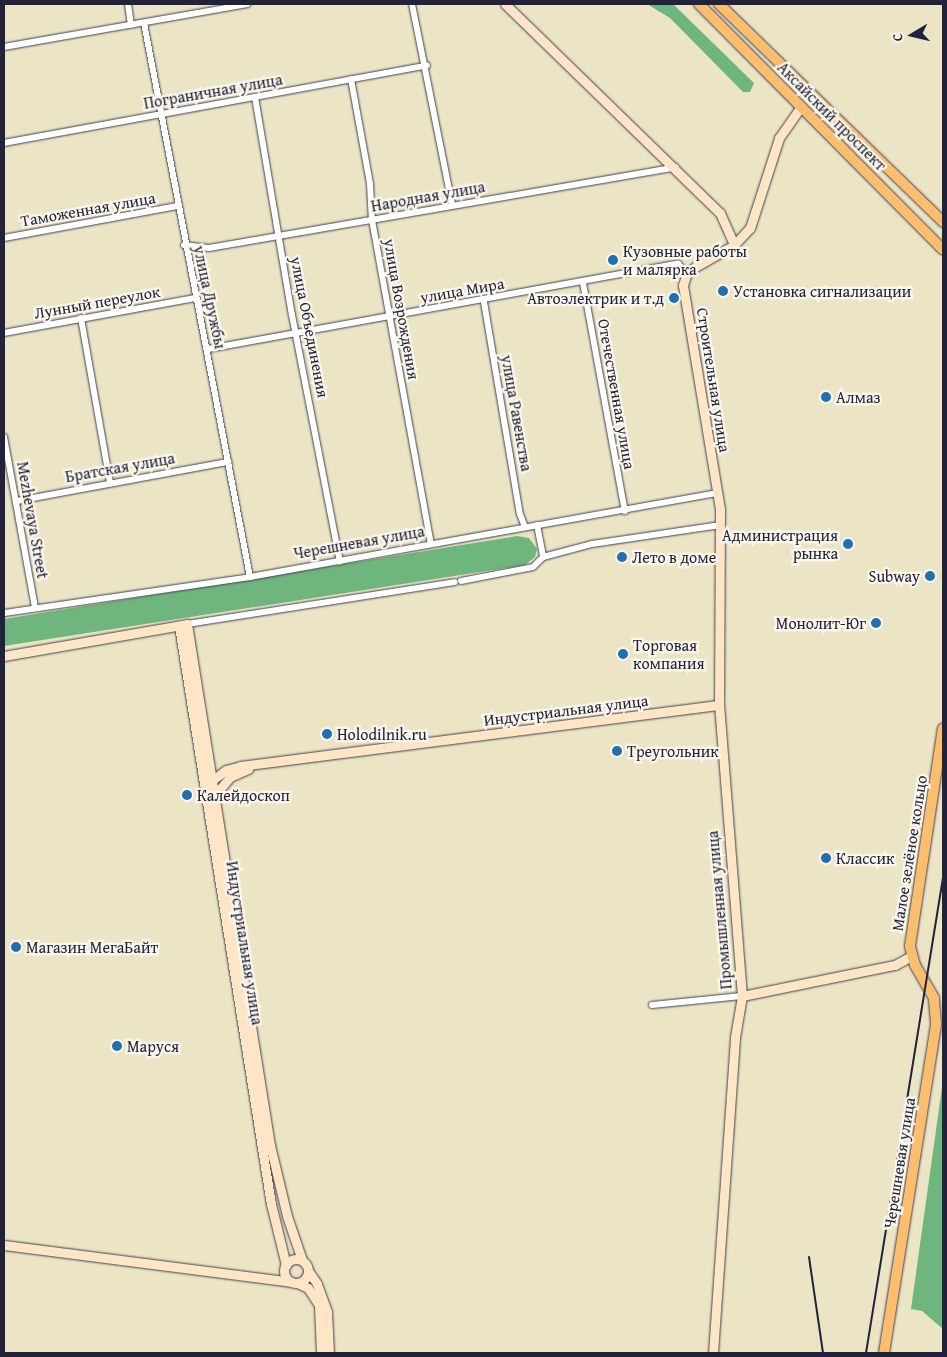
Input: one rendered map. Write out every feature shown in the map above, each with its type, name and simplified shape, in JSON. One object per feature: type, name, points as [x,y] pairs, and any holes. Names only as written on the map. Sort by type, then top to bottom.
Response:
[{"type":"main road","name":"Аксайский проспект","points":[[699,4],[943,250]]},
{"type":"main road","name":"Аксайский проспект","points":[[719,4],[943,222]]},
{"type":"main road","name":"Малое зелёное кольцо","points":[[924,980],[911,956],[943,728]]},
{"type":"main road","name":"Черешневая улица","points":[[884,1353],[936,1023],[934,998],[924,980]]},
{"type":"street","points":[[128,4],[131,25]]},
{"type":"street","points":[[4,48],[247,4]]},
{"type":"street","points":[[412,4],[427,65],[452,205]]},
{"type":"street","points":[[505,4],[563,63],[676,167],[720,213],[734,245]]},
{"type":"street","name":"улица Дружбы","points":[[144,23],[184,245],[208,349],[250,577]]},
{"type":"street","name":"Пограничная улица","points":[[4,142],[427,65]]},
{"type":"street","name":"улица Возрождения","points":[[351,78],[370,184],[372,220],[431,544]]},
{"type":"street","name":"улица Объединения","points":[[255,97],[340,560]]},
{"type":"street","points":[[688,273],[712,256],[734,245],[750,228],[779,138],[801,107]]},
{"type":"street","name":"Народная улица","points":[[184,245],[209,248],[676,167]]},
{"type":"street","name":"Таможенная улица","points":[[4,238],[177,206]]},
{"type":"street","name":"улица Мира","points":[[208,349],[484,302],[678,264],[688,273]]},
{"type":"street","name":"Строительная улица","points":[[688,273],[683,285],[718,493]]},
{"type":"street","name":"Отечественная улица","points":[[583,282],[625,511]]},
{"type":"street","name":"Лунный переулок","points":[[4,333],[195,298]]},
{"type":"street","name":"улица Равенства","points":[[484,302],[520,514],[525,527]]},
{"type":"street","points":[[81,318],[110,482]]},
{"type":"street","name":"Mezhevaya Street","points":[[4,437],[35,608]]},
{"type":"street","name":"Братская улица","points":[[17,501],[110,482],[228,462]]},
{"type":"street","name":"Черешневая улица","points":[[4,613],[250,577],[718,493]]},
{"type":"street","name":"Промышленная улица","points":[[713,1353],[734,1044],[742,996],[718,706],[721,525],[718,493]]},
{"type":"street","points":[[537,525],[543,557]]},
{"type":"street","points":[[4,656],[533,568],[543,557],[624,538],[721,525]]},
{"type":"street","name":"Индустриальная улица","points":[[183,625],[212,779],[232,930],[259,1098],[271,1204],[285,1267]]},
{"type":"street","name":"Индустриальная улица","points":[[183,625],[205,791],[232,930]]},
{"type":"street","name":"Индустриальная улица","points":[[212,779],[226,770],[279,761],[718,706]]},
{"type":"street","points":[[214,796],[230,777],[279,761]]},
{"type":"street","points":[[205,791],[212,779]]},
{"type":"street","points":[[652,1005],[742,996],[895,966],[911,956]]},
{"type":"street","name":"Индустриальная улица","points":[[259,1098],[276,1174],[302,1260]]},
{"type":"street","points":[[4,1245],[294,1283],[308,1288],[319,1305],[328,1353]]},
{"type":"street","points":[[255,1278],[271,1277],[293,1259],[302,1260],[324,1302],[326,1342],[321,1353]]},
{"type":"street","points":[[285,1267],[286,1277],[294,1283]]},
{"type":"street","points":[[294,1283],[307,1278],[309,1272]]},
{"type":"green space","points":[[647,4],[673,4],[754,83],[750,92],[743,92],[670,18]]},
{"type":"green space","points":[[517,536],[529,538],[537,549],[535,557],[525,565],[4,646],[4,619]]},
{"type":"green space","points":[[943,1080],[943,1329],[922,1311],[911,1309]]},
{"type":"railway","points":[[866,1353],[943,875]]},
{"type":"railway","points":[[809,1257],[823,1353]]},
{"type":"place","name":"Кузовные работы и малярка","points":[[613,260]]},
{"type":"place","name":"Установка сигнализации","points":[[723,291]]},
{"type":"place","name":"Автоэлектрик и т.д","points":[[674,298]]},
{"type":"place","name":"Алмаз","points":[[826,397]]},
{"type":"place","name":"Администрация рынка","points":[[848,544]]},
{"type":"place","name":"Лето в доме","points":[[622,557]]},
{"type":"place","name":"Subway","points":[[930,576]]},
{"type":"place","name":"Монолит-Юг","points":[[876,623]]},
{"type":"place","name":"Торговая компания","points":[[623,654]]},
{"type":"place","name":"Holodilnik.ru","points":[[327,734]]},
{"type":"place","name":"Треугольник","points":[[617,751]]},
{"type":"place","name":"Калейдоскоп","points":[[187,795]]},
{"type":"place","name":"Классик","points":[[826,858]]},
{"type":"place","name":"Магазин МегаБайт","points":[[16,947]]},
{"type":"place","name":"Маруся","points":[[117,1046]]}]
